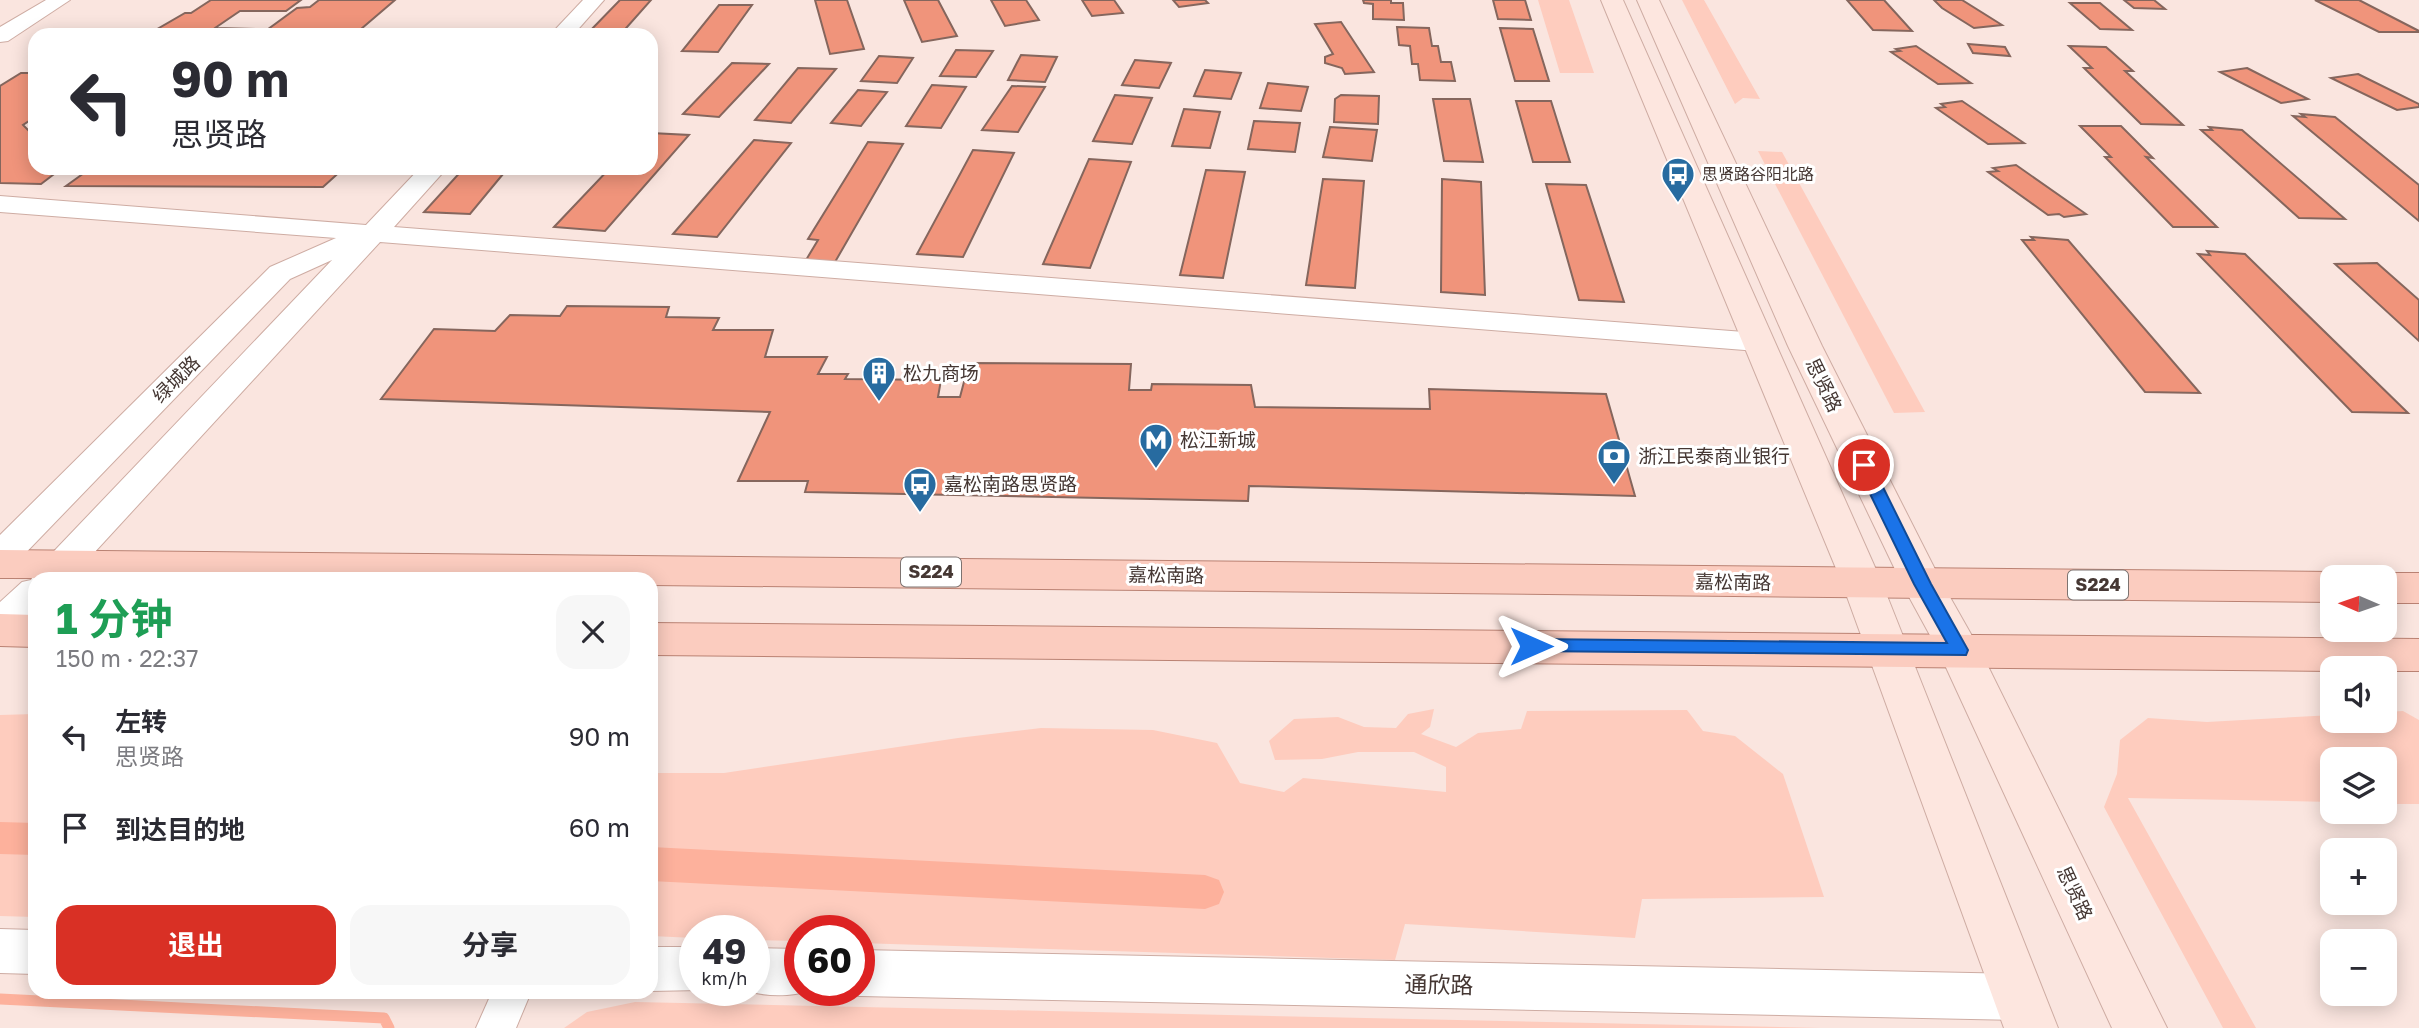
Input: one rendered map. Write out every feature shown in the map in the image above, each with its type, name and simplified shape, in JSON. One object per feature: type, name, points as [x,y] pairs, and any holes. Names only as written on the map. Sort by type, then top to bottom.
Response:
[{"type":"main road","points":[[1612,0],[1862,583],[2025,1013]]},
{"type":"main road","name":"思贤路","points":[[1648,0],[1805,346],[1923,584],[1959,650],[2140,1028]]},
{"type":"main road","name":"嘉松南路","points":[[0,564],[58,571],[208,572]]},
{"type":"main road","name":"嘉松南路","points":[[658,575],[2320,587]]},
{"type":"main road","points":[[2398,588],[2419,588]]},
{"type":"main road","points":[[0,630],[28,631]]},
{"type":"main road","points":[[658,639],[2419,655]]},
{"type":"street","points":[[0,36],[60,0]]},
{"type":"street","points":[[568,28],[594,0]]},
{"type":"street","name":"绿城路","points":[[58,571],[427,175]]},
{"type":"street","points":[[0,204],[1757,342]]},
{"type":"street","name":"绿城路","points":[[0,557],[280,273],[373,232]]},
{"type":"street","points":[[0,624],[28,598]]},
{"type":"street","points":[[0,951],[28,952]]},
{"type":"street","points":[[658,969],[679,970]]},
{"type":"street","name":"通欣路","points":[[875,974],[2025,1013]]},
{"type":"street","points":[[496,1028],[509,999]]},
{"type":"shaded area","points":[[1538,0],[1569,0],[1594,73],[1560,73]]},
{"type":"shaded area","points":[[1682,0],[1704,0],[1760,99],[1743,98],[1735,104]]},
{"type":"shaded area","points":[[1758,151],[1782,152],[1925,412],[1894,413]]},
{"type":"shaded area","points":[[1434,709],[1430,727],[1421,734],[1456,747],[1478,733],[1521,729],[1527,711],[1687,710],[1703,731],[1735,736],[1783,774],[1824,897],[1642,899],[1635,938],[1405,924],[1395,960],[875,944],[875,915],[784,915],[784,941],[770,940],[770,915],[679,915],[679,937],[658,936],[658,773],[724,773],[1041,728],[1153,730],[1217,743],[1240,783],[1284,792],[1303,778],[1446,792],[1446,767],[1414,752],[1358,752],[1322,759],[1275,760],[1269,741],[1294,719],[1338,717],[1364,727],[1396,728],[1408,714]]},
{"type":"shaded area","points":[[2397,711],[2403,711],[2419,720],[2419,804],[2397,804],[2397,747],[2320,747],[2320,802],[2128,798],[2256,1028],[2223,1028],[2104,807],[2117,774],[2120,740],[2148,718],[2207,722],[2320,716],[2320,733],[2397,733]]},
{"type":"shaded area","points":[[28,714],[28,917],[0,916],[0,715]]},
{"type":"shaded area","points":[[635,1002],[679,1003],[679,1006],[770,1005],[1821,1028],[564,1028],[587,1012]]},
{"type":"building","points":[[211,0],[301,0],[286,11],[240,11],[215,28],[159,28],[185,13],[191,13]]},
{"type":"building","points":[[319,0],[395,0],[362,28],[270,28],[297,8],[310,7]]},
{"type":"building","points":[[620,0],[651,0],[626,28],[593,28]]},
{"type":"building","points":[[815,0],[847,0],[864,49],[830,54]]},
{"type":"building","points":[[904,0],[938,0],[957,36],[922,42]]},
{"type":"building","points":[[991,0],[1026,0],[1039,20],[1005,26]]},
{"type":"building","points":[[1082,0],[1114,0],[1123,13],[1092,16]]},
{"type":"building","points":[[1173,0],[1205,0],[1208,3],[1179,7]]},
{"type":"building","points":[[1363,0],[1403,3],[1404,20],[1373,19],[1373,4],[1364,3]]},
{"type":"building","points":[[1493,0],[1525,0],[1531,20],[1498,19]]},
{"type":"building","points":[[1847,0],[1884,0],[1912,31],[1873,30]]},
{"type":"building","points":[[1934,0],[1962,0],[2002,25],[1974,28]]},
{"type":"building","points":[[2124,0],[2154,0],[2165,9],[2134,8]]},
{"type":"building","points":[[2315,0],[2359,0],[2419,32],[2379,32]]},
{"type":"building","points":[[2070,3],[2100,3],[2132,30],[2100,29]]},
{"type":"building","points":[[719,5],[752,5],[718,52],[682,51]]},
{"type":"building","points":[[1341,22],[1374,72],[1345,74],[1342,68],[1325,63],[1325,57],[1333,54],[1315,24]]},
{"type":"building","points":[[1397,27],[1429,28],[1432,46],[1438,46],[1441,62],[1451,62],[1455,81],[1420,80],[1418,64],[1412,64],[1410,46],[1399,45]]},
{"type":"building","points":[[1500,28],[1533,29],[1549,81],[1515,81]]},
{"type":"building","points":[[1968,44],[2005,47],[2010,56],[1973,53]]},
{"type":"building","points":[[1916,46],[1971,83],[1938,84],[1891,52]]},
{"type":"building","points":[[2069,46],[2106,47],[2133,71],[2125,71],[2183,125],[2141,124],[2084,68],[2092,68]]},
{"type":"building","points":[[956,50],[993,51],[976,77],[940,76]]},
{"type":"building","points":[[1021,55],[1057,57],[1045,82],[1008,80]]},
{"type":"building","points":[[879,56],[913,58],[897,83],[861,81]]},
{"type":"building","points":[[1135,60],[1171,63],[1159,88],[1122,85]]},
{"type":"building","points":[[732,63],[769,64],[719,117],[683,114]]},
{"type":"building","points":[[798,68],[836,69],[791,123],[755,120]]},
{"type":"building","points":[[2247,68],[2308,99],[2281,103],[2220,72]]},
{"type":"building","points":[[1205,70],[1241,73],[1231,99],[1194,96]]},
{"type":"building","points":[[21,73],[28,73],[28,122],[23,125],[28,130],[28,175],[53,175],[41,184],[0,183],[0,86]]},
{"type":"building","points":[[2358,74],[2419,104],[2419,107],[2397,110],[2331,78]]},
{"type":"building","points":[[1268,83],[1308,87],[1301,111],[1260,108]]},
{"type":"building","points":[[932,85],[966,87],[941,128],[906,126]]},
{"type":"building","points":[[1012,86],[1045,87],[1018,132],[982,130]]},
{"type":"building","points":[[858,90],[887,92],[861,126],[831,123]]},
{"type":"building","points":[[1115,95],[1152,98],[1132,144],[1093,141]]},
{"type":"building","points":[[1341,95],[1379,96],[1378,124],[1334,122],[1335,99]]},
{"type":"building","points":[[1433,99],[1470,99],[1483,162],[1444,161]]},
{"type":"building","points":[[1516,101],[1551,101],[1570,162],[1533,162]]},
{"type":"building","points":[[1962,101],[2024,143],[1988,144],[1936,108],[1945,107],[1941,104]]},
{"type":"building","points":[[1184,109],[1220,112],[1210,148],[1172,146]]},
{"type":"building","points":[[2301,114],[2335,117],[2419,185],[2419,221],[2293,116],[2305,117]]},
{"type":"building","points":[[1254,121],[1300,123],[1295,152],[1248,149]]},
{"type":"building","points":[[2080,126],[2121,126],[2153,158],[2146,157],[2217,227],[2173,227],[2105,157],[2111,157]]},
{"type":"building","points":[[1330,127],[1377,130],[1372,161],[1323,157]]},
{"type":"building","points":[[2209,127],[2242,130],[2345,219],[2299,218],[2201,130],[2212,130]]},
{"type":"building","points":[[658,133],[689,135],[658,170]]},
{"type":"building","points":[[754,140],[791,143],[717,237],[673,234]]},
{"type":"building","points":[[868,142],[903,144],[835,262],[806,260],[818,240],[808,239]]},
{"type":"building","points":[[973,150],[1014,153],[963,257],[917,254]]},
{"type":"building","points":[[1089,159],[1131,162],[1090,268],[1043,264]]},
{"type":"building","points":[[2016,165],[2086,214],[2064,217],[2059,214],[2048,215],[1988,172],[1998,171],[1993,168]]},
{"type":"building","points":[[1206,170],[1245,172],[1223,278],[1180,275]]},
{"type":"building","points":[[81,175],[336,175],[323,187],[66,186]]},
{"type":"building","points":[[458,175],[502,175],[470,214],[424,212]]},
{"type":"building","points":[[603,175],[654,175],[605,231],[554,227]]},
{"type":"building","points":[[1323,179],[1364,181],[1355,288],[1306,285]]},
{"type":"building","points":[[1442,179],[1481,182],[1485,295],[1441,292]]},
{"type":"building","points":[[1546,184],[1586,185],[1624,302],[1579,300]]},
{"type":"building","points":[[2031,237],[2068,240],[2200,393],[2145,392],[2022,240],[2034,240]]},
{"type":"building","points":[[2207,251],[2245,254],[2408,413],[2352,412],[2198,254],[2210,255]]},
{"type":"building","points":[[2377,263],[2419,300],[2419,341],[2335,264]]},
{"type":"building","name":"松九商场","points":[[567,306],[669,307],[666,317],[719,318],[713,330],[773,330],[765,357],[827,357],[818,374],[848,374],[845,379],[941,380],[938,397],[960,397],[969,363],[1131,364],[1129,390],[1151,390],[1152,384],[1251,385],[1255,407],[1430,409],[1429,389],[1606,394],[1635,496],[1249,486],[1248,501],[805,492],[808,481],[738,481],[770,412],[381,399],[434,329],[495,331],[510,315],[560,316]]},
{"type":"waterway","points":[[0,838],[28,839]]},
{"type":"waterway","points":[[658,864],[1205,892]]},
{"type":"waterway","points":[[0,999],[384,1018],[389,1028]]},
{"type":"place","name":"思贤路谷阳北路","points":[[1678,204]]},
{"type":"place","name":"松九商场","points":[[879,403]]},
{"type":"place","name":"松江新城","points":[[1156,470]]},
{"type":"place","name":"浙江民泰商业银行","points":[[1614,486]]},
{"type":"place","name":"嘉松南路思贤路","points":[[920,514]]},
{"type":"route","points":[[1531,646],[1959,650],[1864,465]]}]
